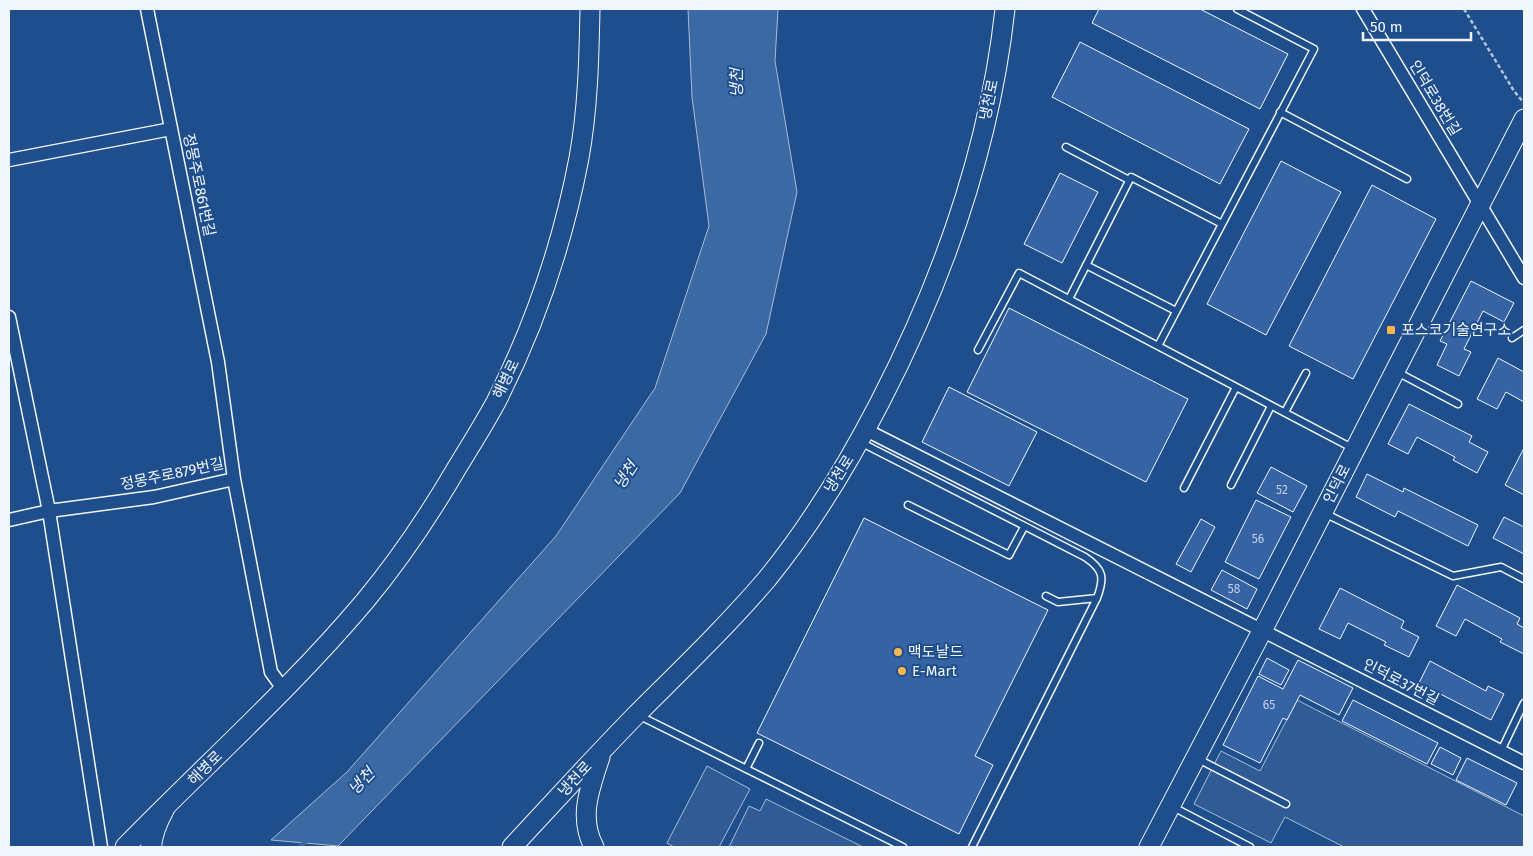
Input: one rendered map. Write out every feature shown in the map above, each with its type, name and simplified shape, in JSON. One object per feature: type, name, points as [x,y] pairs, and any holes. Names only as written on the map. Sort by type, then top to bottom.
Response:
[{"type":"main road","points":[[151,847],[155,825],[164,809]]},
{"type":"street","points":[[147,9],[171,130]]},
{"type":"street","name":"해병로","points":[[125,847],[284,690],[357,610],[402,554],[447,485],[494,404],[512,369],[540,301],[563,227],[579,156],[586,101],[590,9]]},
{"type":"street","name":"냉천로","points":[[512,847],[603,749],[717,634],[767,578],[790,550],[862,436],[919,323],[958,218],[990,97],[1005,9]]},
{"type":"street","name":"인덕로38번길","points":[[1363,9],[1480,204]]},
{"type":"street","name":"인덕로","points":[[1149,847],[1262,631],[1524,119]]},
{"type":"street","name":"정몽주로861번길","points":[[9,160],[171,130],[210,320]]},
{"type":"street","points":[[1480,204],[1524,278]]},
{"type":"street","points":[[9,317],[49,511],[101,847]]},
{"type":"street","name":"정몽주로879번길","points":[[9,520],[49,511],[154,497],[234,479],[218,362],[210,320]]},
{"type":"street","name":"인덕로37번길","points":[[862,436],[1262,631],[1524,763]]},
{"type":"street","points":[[234,479],[271,672],[284,690]]},
{"type":"street","points":[[594,847],[588,836],[585,815],[592,780],[603,749]]},
{"type":"lane","points":[[1158,346],[1314,49],[1237,9]]},
{"type":"lane","points":[[1280,112],[1407,179]]},
{"type":"lane","points":[[1066,147],[1129,180]]},
{"type":"lane","points":[[1069,299],[1131,177],[1222,224]]},
{"type":"lane","points":[[1086,265],[1176,311]]},
{"type":"lane","points":[[978,350],[1019,273],[1355,449]]},
{"type":"lane","points":[[1512,338],[1524,330]]},
{"type":"lane","points":[[1395,371],[1458,404]]},
{"type":"lane","points":[[1285,412],[1306,373]]},
{"type":"lane","points":[[1184,488],[1236,387]]},
{"type":"lane","points":[[1231,486],[1271,406]]},
{"type":"lane","points":[[862,436],[1024,527],[1085,557],[1098,567],[1102,582],[1097,598],[972,847]]},
{"type":"lane","points":[[908,505],[1009,555],[1024,527]]},
{"type":"lane","points":[[1323,512],[1453,576],[1501,567],[1524,579]]},
{"type":"lane","points":[[1046,596],[1058,602],[1097,598]]},
{"type":"lane","points":[[1501,751],[1524,703]]},
{"type":"lane","points":[[636,715],[903,847]]},
{"type":"lane","points":[[746,768],[759,742]]},
{"type":"lane","points":[[1196,758],[1286,804]]},
{"type":"lane","points":[[1171,805],[1250,847]]},
{"type":"path","points":[[1464,9],[1514,91],[1524,103]]},
{"type":"shaded area","points":[[1297,700],[1524,816],[1524,847],[1344,847],[1285,817],[1271,843],[1194,804],[1221,751],[1260,771]]},
{"type":"shaded area","points":[[707,766],[750,789],[719,847],[674,847],[667,843]]},
{"type":"shaded area","points":[[766,799],[863,847],[729,847],[749,806],[760,811]]},
{"type":"water","points":[[688,9],[778,9],[775,61],[797,192],[766,334],[680,493],[338,846],[271,840],[347,772],[556,536],[655,388],[709,226],[692,97]]},
{"type":"building","points":[[1099,9],[1200,9],[1288,54],[1260,109],[1092,23]]},
{"type":"building","points":[[1080,42],[1249,129],[1220,184],[1052,97]]},
{"type":"building","points":[[1281,161],[1341,192],[1266,335],[1207,304]]},
{"type":"building","points":[[1060,173],[1098,192],[1062,263],[1024,244]]},
{"type":"building","points":[[1372,185],[1436,219],[1353,379],[1289,346]]},
{"type":"building","points":[[1471,281],[1514,303],[1504,322],[1483,311],[1464,349],[1471,352],[1459,376],[1437,365],[1447,344],[1440,341]]},
{"type":"building","points":[[1009,308],[1188,399],[1146,482],[967,392]]},
{"type":"building","points":[[1498,358],[1524,372],[1524,402],[1506,392],[1497,409],[1477,399]]},
{"type":"building","points":[[949,387],[1037,432],[1009,486],[922,442]]},
{"type":"building","points":[[1409,404],[1472,436],[1469,442],[1488,452],[1477,473],[1453,460],[1455,457],[1417,437],[1408,454],[1388,444]]},
{"type":"building","points":[[1524,448],[1524,495],[1505,485]]},
{"type":"building","points":[[1271,467],[1307,486],[1293,512],[1257,493]]},
{"type":"building","points":[[1367,474],[1403,492],[1404,488],[1478,525],[1468,546],[1398,511],[1395,517],[1356,497]]},
{"type":"building","points":[[1256,500],[1291,517],[1259,579],[1225,562]]},
{"type":"building","points":[[1504,517],[1524,527],[1524,554],[1493,538]]},
{"type":"building","name":"E-Mart","points":[[864,518],[1048,610],[975,756],[993,765],[959,834],[757,733]]},
{"type":"building","points":[[1201,519],[1215,527],[1191,572],[1176,564]]},
{"type":"building","points":[[1222,570],[1257,589],[1247,609],[1211,590]]},
{"type":"building","points":[[1457,585],[1520,618],[1517,624],[1524,628],[1524,654],[1500,642],[1502,639],[1465,619],[1456,636],[1436,626]]},
{"type":"building","points":[[1340,588],[1404,621],[1401,628],[1419,637],[1409,657],[1384,645],[1386,642],[1348,623],[1340,639],[1319,629]]},
{"type":"building","points":[[1267,658],[1289,670],[1281,685],[1259,674]]},
{"type":"building","points":[[1298,660],[1353,688],[1339,715],[1300,695],[1287,720],[1283,718],[1260,763],[1223,745],[1258,676],[1283,689]]},
{"type":"building","points":[[1430,661],[1486,691],[1488,686],[1504,694],[1491,720],[1419,683]]},
{"type":"building","points":[[1353,700],[1438,743],[1427,764],[1342,721]]},
{"type":"building","points":[[1440,747],[1461,758],[1453,775],[1431,764]]},
{"type":"building","points":[[1467,758],[1517,783],[1506,805],[1456,780]]},
{"type":"waterway","name":"냉천","points":[[300,847],[307,840]]},
{"type":"place","name":"포스코기술연구소","points":[[1391,330]]},
{"type":"place","name":"맥도날드","points":[[898,652]]},
{"type":"place","name":"E-Mart","points":[[902,671]]}]
